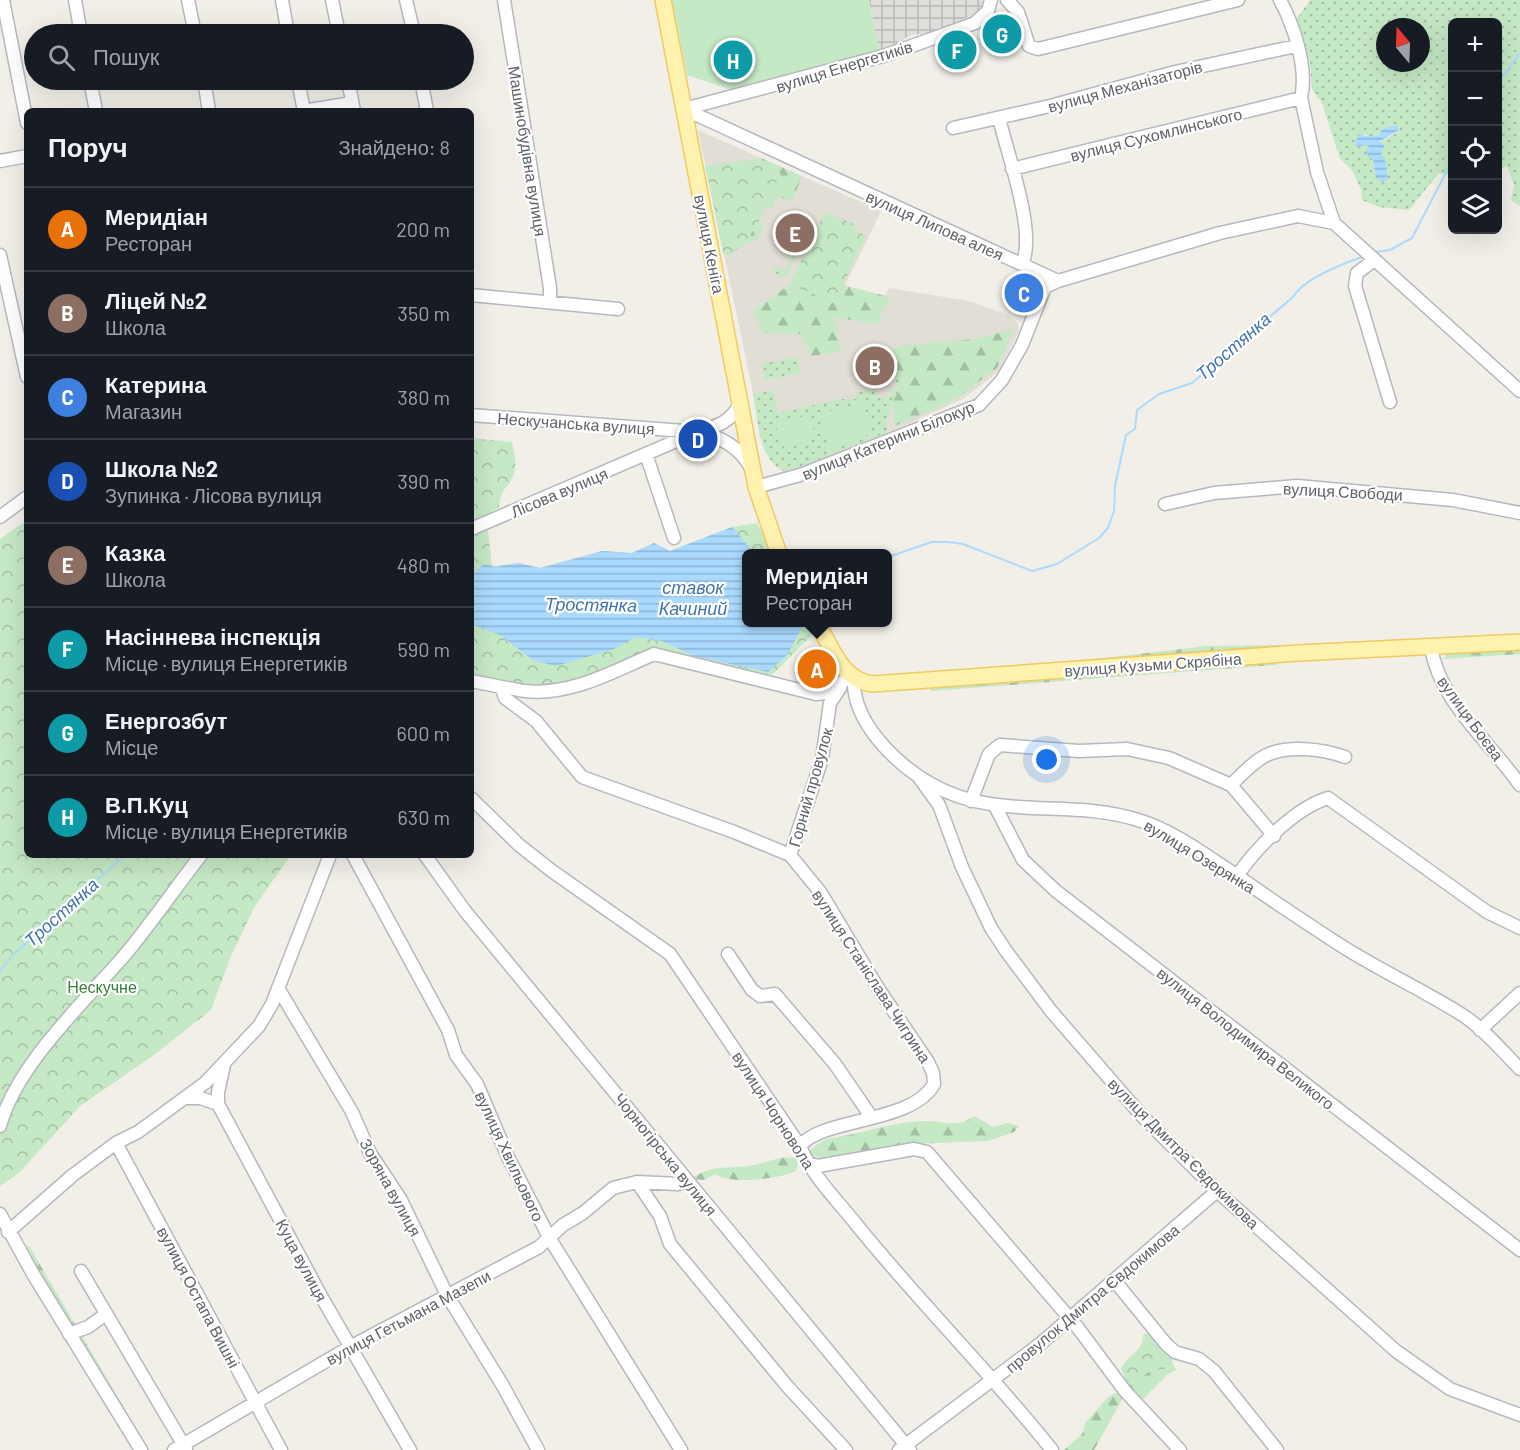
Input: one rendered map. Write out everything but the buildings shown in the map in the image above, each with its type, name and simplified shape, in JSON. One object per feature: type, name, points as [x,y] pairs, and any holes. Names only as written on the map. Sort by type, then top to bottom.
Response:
[{"type":"main road","name":"вулиця Кеніга","points":[[663,0],[755,481]]},
{"type":"main road","points":[[755,481],[777,549]]},
{"type":"main road","points":[[820,627],[848,680]]},
{"type":"main road","name":"вулиця Кузьми Скрябіна","points":[[848,680],[873,684],[908,683],[1299,653],[1520,642]]},
{"type":"street","points":[[3,0],[24,108]]},
{"type":"street","points":[[75,0],[79,24]]},
{"type":"street","points":[[188,0],[193,24]]},
{"type":"street","points":[[282,0],[286,24]]},
{"type":"street","points":[[332,0],[337,24]]},
{"type":"street","points":[[406,0],[412,24]]},
{"type":"street","name":"Машинобудівна вулиця","points":[[504,0],[550,288],[550,302]]},
{"type":"street","name":"вулиця Енергетиків","points":[[684,109],[883,56],[940,36],[975,23],[988,11],[991,0]]},
{"type":"street","points":[[1007,0],[1018,12],[1029,46],[1038,49],[1238,0]]},
{"type":"street","points":[[1280,0],[1304,76],[1301,98],[1317,172],[1334,224]]},
{"type":"street","name":"вулиця Механізаторів","points":[[953,128],[1174,72],[1296,46]]},
{"type":"street","points":[[92,90],[95,108]]},
{"type":"street","points":[[206,90],[209,108]]},
{"type":"street","points":[[300,90],[303,108]]},
{"type":"street","points":[[350,90],[353,107]]},
{"type":"street","points":[[423,90],[426,108]]},
{"type":"street","name":"вулиця Сухомлинського","points":[[1012,169],[1301,98]]},
{"type":"street","name":"вулиця Липова алея","points":[[684,109],[1058,281]]},
{"type":"street","points":[[999,118],[1026,230],[1027,253],[1022,264]]},
{"type":"street","points":[[0,161],[24,157]]},
{"type":"street","points":[[1058,281],[1220,233],[1298,216],[1334,224],[1520,391]]},
{"type":"street","points":[[0,255],[24,364]]},
{"type":"street","points":[[1374,260],[1357,273],[1355,286],[1390,402]]},
{"type":"street","name":"вулиця Катерини Білокур","points":[[755,481],[800,475],[978,405],[1002,380],[1022,345],[1045,287],[1058,281]]},
{"type":"street","points":[[474,295],[618,309]]},
{"type":"street","name":"Нескучанська вулиця","points":[[474,415],[697,432],[723,423],[732,416],[740,402]]},
{"type":"street","points":[[697,432],[729,443],[742,455],[755,481]]},
{"type":"street","name":"Лісова вулиця","points":[[474,528],[697,432]]},
{"type":"street","points":[[646,454],[674,538]]},
{"type":"street","name":"вулиця Свободи","points":[[1165,504],[1214,493],[1297,486],[1442,498],[1489,505],[1520,513]]},
{"type":"street","points":[[0,517],[24,499]]},
{"type":"street","name":"вулиця Боєва","points":[[1431,647],[1436,672],[1447,691],[1520,784]]},
{"type":"street","points":[[474,682],[532,691],[573,686],[609,675],[654,654],[816,694],[829,693],[848,680]]},
{"type":"street","name":"вулиця Озерянка","points":[[848,680],[865,720],[883,744],[918,776],[954,796],[995,806],[1114,813],[1140,820],[1197,850],[1359,958],[1464,1017],[1520,1069]]},
{"type":"street","name":"Горний провулок","points":[[790,855],[822,759],[830,703],[848,680]]},
{"type":"street","name":"вулиця Станіслава Чигрина","points":[[507,688],[503,692],[505,698],[536,721],[582,777],[734,832],[790,855],[821,893],[933,1073],[934,1084],[922,1098],[872,1118],[814,1134],[804,1156]]},
{"type":"street","points":[[971,801],[989,754],[996,747],[1007,743],[1079,751],[1144,751],[1168,758],[1231,784],[1274,836]]},
{"type":"street","points":[[1231,784],[1269,754],[1305,750],[1325,751],[1346,758]]},
{"type":"street","name":"вулиця Дмитра Євдокимова","points":[[918,776],[939,805],[962,867],[991,928],[1050,1011],[1142,1116],[1217,1191],[1295,1263],[1421,1370],[1467,1396],[1520,1415]]},
{"type":"street","points":[[1237,876],[1274,836],[1311,804],[1328,798],[1412,855],[1487,912],[1520,928]]},
{"type":"street","name":"вулиця Чорновола","points":[[474,801],[544,864],[670,954],[804,1156],[880,1254],[993,1379],[1052,1450]]},
{"type":"street","name":"вулиця Володимира Великого","points":[[995,806],[1023,860],[1056,891],[1520,1250]]},
{"type":"street","points":[[0,1126],[16,1086],[33,1062],[130,948],[199,858]]},
{"type":"street","points":[[8,1232],[21,1223],[51,1192],[116,1143],[138,1132],[186,1098],[225,1064],[259,1026],[278,988],[329,858]]},
{"type":"street","name":"вулиця Хвильового","points":[[355,858],[448,1030],[456,1055],[477,1084],[508,1157],[550,1239],[681,1450]]},
{"type":"street","name":"Чорногірська вулиця","points":[[427,858],[465,911],[574,1040],[686,1181],[792,1305],[905,1448]]},
{"type":"street","points":[[728,954],[752,990],[760,996],[775,994],[835,1064],[872,1118]]},
{"type":"street","name":"Зоряна вулиця","points":[[278,988],[352,1112],[370,1153],[401,1200],[447,1295],[503,1386],[538,1450]]},
{"type":"street","points":[[1480,1030],[1520,993]]},
{"type":"street","points":[[186,1098],[200,1098],[218,1104],[218,1092],[225,1064]]},
{"type":"street","name":"Куца вулиця","points":[[218,1104],[350,1347],[410,1450]]},
{"type":"street","name":"вулиця Остапа Вишні","points":[[116,1143],[281,1450]]},
{"type":"street","points":[[804,1156],[818,1166],[914,1149],[927,1152],[1070,1318],[1125,1391],[1180,1450]]},
{"type":"street","name":"вулиця Гетьмана Мазепи","points":[[181,1448],[350,1347],[550,1239],[558,1229],[583,1213],[605,1193],[638,1182],[678,1184],[686,1181]]},
{"type":"street","points":[[638,1182],[660,1216],[670,1244],[787,1386],[846,1450]]},
{"type":"street","name":"провулок Дмитра Євдокимова","points":[[905,1448],[1070,1318],[1217,1191]]},
{"type":"street","points":[[0,1214],[8,1232],[141,1450]]},
{"type":"street","points":[[81,1271],[181,1448]]},
{"type":"street","points":[[1114,1280],[1166,1344],[1175,1352],[1199,1359],[1214,1371],[1277,1450]]},
{"type":"street","points":[[69,1334],[88,1327],[106,1314]]},
{"type":"shaded area","points":[[869,0],[982,0],[983,7],[979,13],[963,21],[921,36],[920,34],[912,35],[905,38],[901,45],[879,50]]},
{"type":"shaded area","points":[[698,130],[881,211],[835,306],[874,322],[889,288],[969,301],[1008,315],[1018,323],[1019,331],[999,371],[963,399],[908,424],[791,471],[784,472],[776,467],[765,450]]},
{"type":"green space","points":[[672,0],[869,0],[879,50],[735,91],[687,75]]},
{"type":"green space","points":[[1310,0],[1520,0],[1520,206],[1511,200],[1514,185],[1507,166],[1502,168],[1502,18],[1448,18],[1448,175],[1439,173],[1409,210],[1379,207],[1362,200],[1361,189],[1352,170],[1340,159],[1322,103],[1312,89],[1310,62],[1305,59],[1293,24]],"holes":[[[1399,131],[1379,143],[1381,154],[1375,171],[1369,148],[1366,145],[1357,147],[1355,142],[1360,133],[1374,136]]]},
{"type":"green space","points":[[761,158],[802,176],[792,202],[778,196],[772,209],[765,205],[759,218],[763,227],[757,240],[724,255],[705,166]]},
{"type":"green space","points":[[744,161],[781,173],[751,233],[734,251],[724,255],[706,168]]},
{"type":"green space","points":[[825,212],[854,224],[855,230],[866,236],[834,303],[790,284]]},
{"type":"green space","points":[[787,234],[797,253],[787,275],[782,278],[773,271],[775,267],[786,271],[792,258],[779,251]]},
{"type":"green space","points":[[803,275],[890,297],[877,324],[834,317],[841,352],[810,356],[802,334],[763,333],[753,311]]},
{"type":"green space","points":[[1014,329],[997,368],[956,399],[895,426],[892,398],[893,394],[900,393],[899,378],[884,370],[880,357],[904,345],[974,339]]},
{"type":"green space","points":[[798,357],[800,373],[765,380],[762,364]]},
{"type":"green space","points":[[895,377],[912,379],[912,391],[892,404],[885,424],[888,432],[786,472],[770,459],[761,439],[753,394],[773,390],[777,413],[842,399],[856,399],[855,392],[876,389],[877,398],[890,397],[890,390],[898,390]]},
{"type":"green space","points":[[864,403],[871,434],[829,450],[820,413]]},
{"type":"green space","points":[[810,415],[816,439],[781,447],[775,422]]},
{"type":"green space","name":"ставок Качиний","points":[[474,438],[512,442],[515,455],[514,472],[511,481],[503,491],[499,507],[486,515],[492,566],[518,563],[540,568],[602,551],[632,553],[654,543],[670,551],[732,527],[757,523],[772,549],[742,549],[742,627],[817,627],[818,629],[773,674],[753,678],[685,654],[652,649],[585,682],[538,687],[474,679]]},
{"type":"green space","name":"Нескучне","points":[[24,522],[24,858],[289,858],[255,906],[231,956],[211,1010],[154,1055],[80,1106],[19,1173],[0,1186],[0,539]]},
{"type":"green space","points":[[1292,645],[1293,649],[1028,667],[1207,646]]},
{"type":"green space","points":[[1520,646],[1520,654],[1443,659],[1449,653]]},
{"type":"green space","points":[[1277,658],[1277,665],[930,691],[930,684]]},
{"type":"green space","points":[[974,1116],[993,1127],[1008,1123],[1019,1126],[1014,1132],[988,1141],[911,1144],[825,1159],[814,1156],[799,1161],[796,1171],[767,1178],[743,1180],[715,1174],[703,1180],[692,1179],[712,1169],[750,1166],[800,1156],[826,1139],[914,1122],[956,1123]]},
{"type":"green space","points":[[29,1246],[149,1450],[143,1450],[23,1250]]},
{"type":"green space","points":[[1149,1333],[1159,1347],[1171,1353],[1173,1367],[1159,1370],[1154,1368],[1129,1386],[1121,1369],[1141,1345],[1143,1334]]},
{"type":"green space","points":[[1173,1365],[1176,1370],[1168,1374],[1141,1401],[1129,1386],[1155,1367],[1160,1370],[1173,1367]]},
{"type":"green space","points":[[1121,1391],[1124,1396],[1094,1450],[1064,1450],[1082,1434],[1086,1422],[1109,1396]]},
{"type":"water","points":[[1397,126],[1399,130],[1379,142],[1384,145],[1381,154],[1386,163],[1388,179],[1382,183],[1376,176],[1372,157],[1369,158],[1366,151],[1369,147],[1366,145],[1357,147],[1355,142],[1360,133],[1365,136],[1379,136],[1382,129]]},
{"type":"water","name":"ставок Качиний","points":[[732,527],[751,549],[742,549],[742,627],[802,627],[787,655],[768,672],[694,656],[662,641],[636,637],[614,649],[556,666],[533,660],[500,635],[474,625],[474,572],[484,564],[496,567],[518,563],[540,568],[602,551],[632,553],[654,543],[670,551]]},
{"type":"waterway","name":"Тростянка","points":[[1502,78],[1520,53]]},
{"type":"waterway","name":"Тростянка","points":[[1376,252],[1390,250],[1412,238],[1448,169]]},
{"type":"waterway","name":"Тростянка","points":[[892,556],[932,542],[948,542],[963,544],[1032,571],[1057,564],[1099,538],[1108,528],[1114,511],[1115,486],[1126,435],[1135,429],[1137,410],[1159,394],[1192,383],[1314,278],[1362,257]]},
{"type":"waterway","name":"Тростянка","points":[[0,972],[11,957],[122,858]]},
{"type":"place","name":"Енергозбут","points":[[1002,34]]},
{"type":"place","name":"Насіннева інспекція","points":[[957,50]]},
{"type":"place","name":"В.П.Куц","points":[[733,60]]},
{"type":"place","name":"Казка","points":[[795,233]]},
{"type":"place","name":"Катерина","points":[[1024,293]]},
{"type":"place","name":"Ліцей №2","points":[[875,366]]},
{"type":"place","name":"Школа №2","points":[[698,439]]},
{"type":"place","name":"Меридіан","points":[[817,669]]}]
